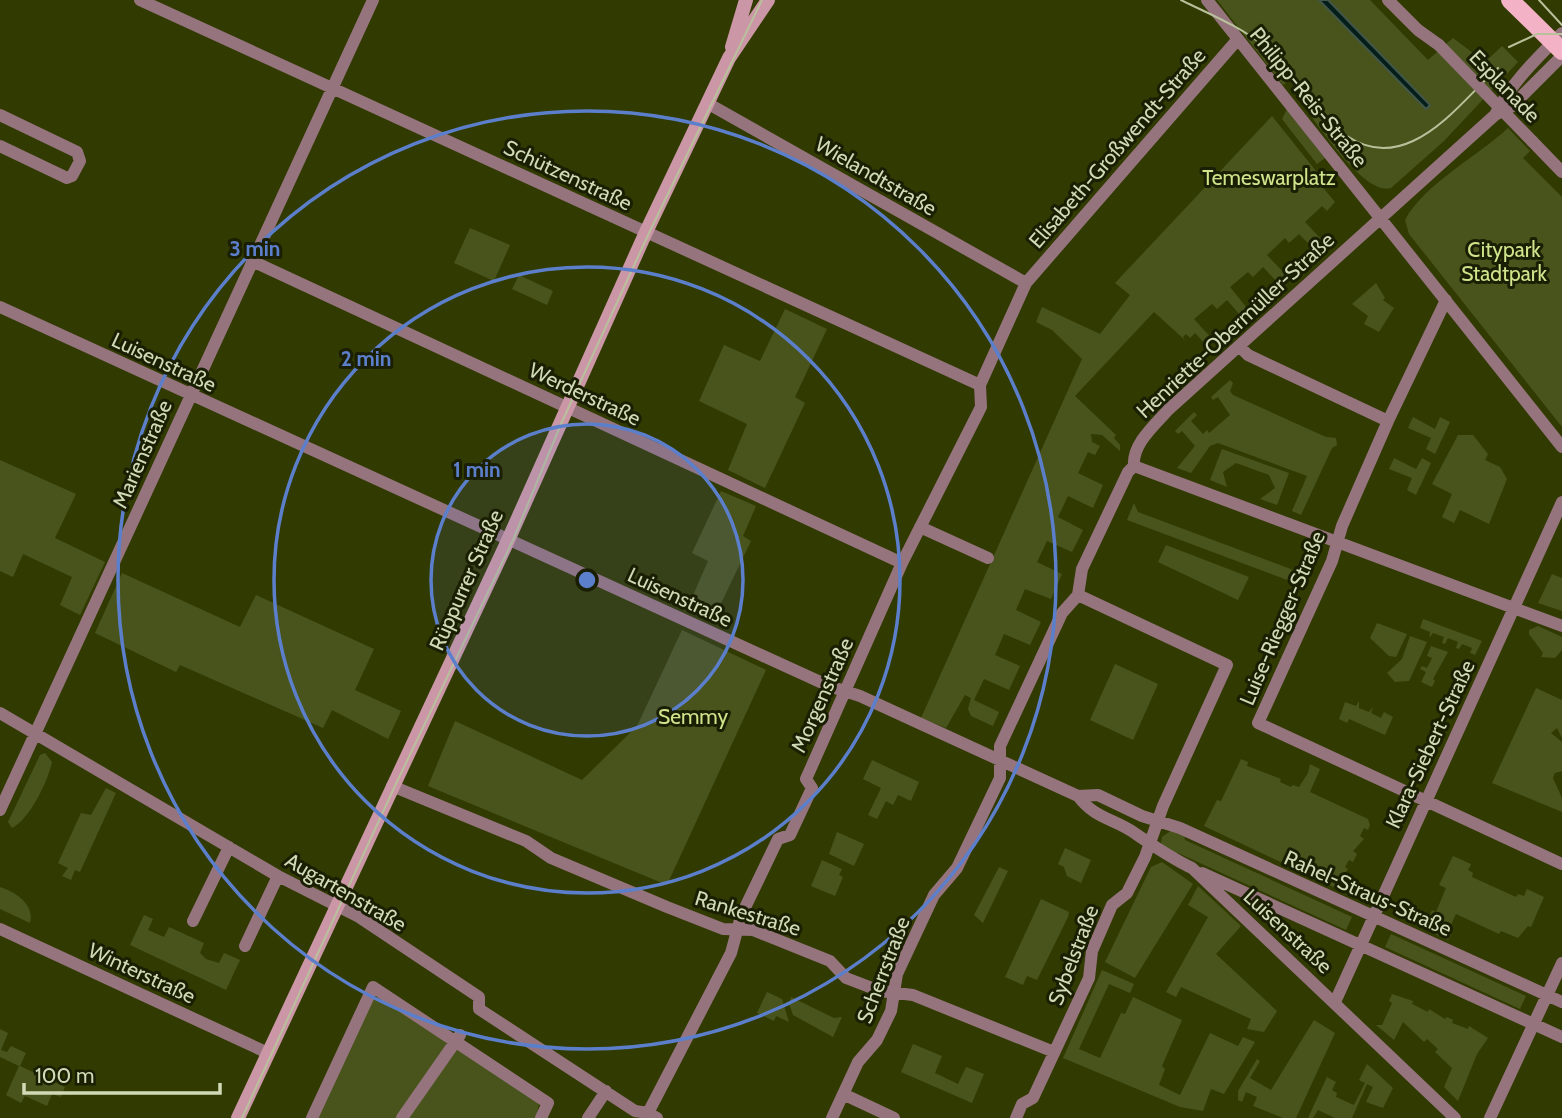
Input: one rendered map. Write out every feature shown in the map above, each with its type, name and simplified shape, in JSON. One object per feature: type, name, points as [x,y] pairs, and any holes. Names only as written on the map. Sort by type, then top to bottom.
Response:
[{"type":"main road","name":"Rüppurrer Straße","points":[[729,58],[746,0]]},
{"type":"main road","name":"Rüppurrer Straße","points":[[238,1118],[391,786],[510,538],[566,407],[707,103],[729,58],[768,0]]},
{"type":"main road","points":[[1510,0],[1560,46]]},
{"type":"street","name":"Schützenstraße","points":[[140,0],[980,385]]},
{"type":"street","name":"Marienstraße","points":[[0,810],[373,0]]},
{"type":"street","name":"Philipp-Reis-Straße","points":[[1207,0],[1381,218]]},
{"type":"street","name":"Esplanade","points":[[1388,0],[1562,172]]},
{"type":"street","name":"Elisabeth-Großwendt-Straße","points":[[1026,284],[1238,39]]},
{"type":"street","name":"Henriette-Obermüller-Straße","points":[[1000,760],[1000,746],[1057,624],[1065,609],[1078,595],[1082,569],[1128,472],[1134,466],[1134,456],[1161,418],[1495,115],[1504,98],[1530,64],[1560,46]]},
{"type":"street","name":"Wielandtstraße","points":[[707,103],[1026,284]]},
{"type":"street","points":[[0,116],[77,152],[80,161],[72,176],[67,178],[0,146]]},
{"type":"street","points":[[1381,218],[1562,447]]},
{"type":"street","name":"Werderstraße","points":[[252,261],[902,563]]},
{"type":"street","name":"Morgenstraße","points":[[652,1115],[689,1032],[699,1021],[731,953],[737,930],[778,839],[790,835],[809,795],[812,788],[806,779],[902,563],[981,407],[980,385],[1026,284]]},
{"type":"street","name":"Luise-Riegger-Straße","points":[[1446,300],[1388,421],[1332,561],[1258,723],[1562,864]]},
{"type":"street","name":"Luisenstraße","points":[[0,307],[189,395],[1079,796],[1098,795],[1158,821]]},
{"type":"street","points":[[1239,346],[1248,355],[1388,421]]},
{"type":"street","points":[[1134,466],[1562,626]]},
{"type":"street","name":"Klara-Siebert-Straße","points":[[1335,1002],[1562,502]]},
{"type":"street","points":[[920,527],[988,558]]},
{"type":"street","name":"Sybelstraße","points":[[1016,1118],[1023,1104],[1033,1098],[1089,978],[1091,951],[1112,905],[1127,893],[1150,845],[1227,665],[1078,595]]},
{"type":"street","name":"Augartenstraße","points":[[0,713],[278,876],[359,917],[479,997],[479,1009],[635,1111],[652,1115]]},
{"type":"street","name":"Scherrstraße","points":[[832,1118],[858,1062],[881,1031],[891,1011],[897,974],[934,895],[957,868],[1000,778],[1000,760]]},
{"type":"street","name":"Rankestraße","points":[[391,786],[526,841],[551,858],[658,903],[723,929],[753,930],[830,961],[846,978],[880,991],[913,995],[1054,1052]]},
{"type":"street","name":"Luisenstraße","points":[[1079,796],[1090,812],[1135,833],[1150,845],[1192,868],[1455,1118]]},
{"type":"street","name":"Rahel-Straus-Straße","points":[[1158,821],[1180,828],[1562,1002]]},
{"type":"street","points":[[193,921],[229,847]]},
{"type":"street","points":[[1192,868],[1562,1037]]},
{"type":"street","points":[[246,946],[278,876]]},
{"type":"street","name":"Winterstraße","points":[[0,929],[268,1053]]},
{"type":"street","points":[[1490,1118],[1562,963]]},
{"type":"street","points":[[312,1118],[373,987],[458,1038],[548,1102],[541,1118]]},
{"type":"street","points":[[402,1118],[458,1038]]},
{"type":"street","points":[[588,1118],[606,1091]]},
{"type":"street","points":[[843,1094],[894,1118]]},
{"type":"green space","points":[[1217,0],[1370,0],[1428,60],[1453,38],[1485,62],[1502,46],[1518,62],[1444,141],[1391,188],[1380,187],[1367,181],[1341,155],[1299,100],[1303,97],[1290,80],[1283,85]]},
{"type":"green space","points":[[1287,109],[1325,158],[1317,164],[1282,119]]},
{"type":"green space","name":"Temeswarplatz","points":[[1272,116],[1324,181],[1320,184],[1335,202],[1327,211],[1322,206],[1305,222],[1323,241],[1314,249],[1299,234],[1289,243],[1285,238],[1267,255],[1286,275],[1277,282],[1263,267],[1253,277],[1248,272],[1230,287],[1247,308],[1240,315],[1227,300],[1217,309],[1212,304],[1194,319],[1213,340],[1207,346],[1195,333],[1190,338],[1186,334],[1183,337],[1186,341],[1154,312],[1075,396],[1116,435],[1114,438],[1120,445],[1120,451],[1102,435],[1091,434],[1092,442],[1100,446],[1095,455],[1088,452],[1078,473],[1103,485],[1093,508],[1068,496],[1058,517],[1083,530],[1072,552],[1047,541],[1037,562],[1062,574],[1051,599],[1025,589],[1016,610],[1041,622],[1030,645],[1004,634],[995,655],[1020,666],[1009,690],[984,679],[974,700],[999,712],[993,726],[971,716],[968,709],[971,698],[965,695],[946,728],[921,718],[1082,359],[1052,330],[1036,322],[1042,307],[1100,334],[1130,295],[1115,283]]},
{"type":"green space","name":"Citypark Stadtpark","points":[[1508,128],[1530,151],[1523,158],[1562,197],[1562,427],[1409,234],[1405,220],[1438,183]]},
{"type":"green space","points":[[470,228],[510,245],[494,281],[454,263]]},
{"type":"green space","points":[[519,275],[553,291],[547,305],[512,289]]},
{"type":"green space","points":[[1376,283],[1385,298],[1383,300],[1394,308],[1379,332],[1364,324],[1368,316],[1352,304]]},
{"type":"green space","points":[[785,309],[827,329],[795,397],[805,403],[765,488],[728,470],[747,424],[699,401],[724,345],[760,361]]},
{"type":"green space","points":[[1230,380],[1233,383],[1230,391],[1233,395],[1326,437],[1336,438],[1337,445],[1332,448],[1301,515],[1292,511],[1307,476],[1218,443],[1210,446],[1191,473],[1177,468],[1195,446],[1182,431],[1178,434],[1175,431],[1194,412],[1197,415],[1191,421],[1203,434],[1207,430],[1209,433],[1230,415],[1218,397],[1213,400],[1211,397]]},
{"type":"green space","points":[[1413,417],[1435,429],[1440,417],[1450,422],[1435,454],[1426,449],[1431,438],[1408,428]]},
{"type":"green space","points":[[1458,435],[1473,435],[1488,454],[1485,460],[1500,467],[1507,479],[1489,524],[1460,510],[1454,523],[1442,517],[1452,494],[1432,484]]},
{"type":"green space","points":[[1222,449],[1289,473],[1277,505],[1260,499],[1275,488],[1269,475],[1236,463],[1223,472],[1227,487],[1210,480]]},
{"type":"green space","points":[[1394,458],[1416,469],[1422,458],[1431,463],[1416,495],[1407,490],[1412,478],[1389,469]]},
{"type":"green space","points":[[0,460],[76,494],[55,538],[105,562],[80,615],[60,605],[72,577],[23,554],[13,577],[0,571]]},
{"type":"green space","points":[[721,491],[756,506],[743,536],[751,541],[713,620],[687,609],[708,561],[692,553]]},
{"type":"green space","points":[[1134,503],[1138,512],[1296,571],[1306,567],[1298,584],[1127,520]]},
{"type":"green space","points":[[1166,545],[1249,577],[1238,600],[1158,562]]},
{"type":"green space","points":[[122,573],[240,627],[256,595],[374,649],[355,690],[401,711],[388,739],[332,710],[323,728],[180,665],[176,672],[95,633]]},
{"type":"green space","points":[[1552,574],[1562,578],[1562,611],[1538,603]]},
{"type":"green space","points":[[1423,619],[1482,641],[1475,655],[1470,653],[1472,648],[1462,644],[1459,649],[1456,648],[1458,642],[1448,638],[1445,644],[1442,643],[1444,637],[1433,633],[1429,638],[1430,632],[1420,628]]},
{"type":"green space","points":[[1377,623],[1407,634],[1396,657],[1389,656],[1370,638]]},
{"type":"green space","points":[[1538,626],[1562,637],[1562,650],[1555,658],[1541,657],[1543,653],[1529,634],[1529,630]]},
{"type":"green space","name":"Semmy","points":[[682,630],[766,670],[667,885],[428,786],[455,721],[582,780],[637,726]]},
{"type":"green space","points":[[1410,636],[1427,642],[1409,681],[1395,682],[1387,673],[1402,659]]},
{"type":"green space","points":[[1431,646],[1448,652],[1433,679],[1435,681],[1432,687],[1421,682],[1426,672],[1420,669],[1422,666],[1427,668],[1432,658],[1427,656]]},
{"type":"green space","points":[[1115,664],[1158,684],[1133,740],[1090,720]]},
{"type":"green space","points":[[1536,688],[1562,700],[1562,738],[1557,728],[1551,733],[1562,742],[1562,771],[1555,773],[1553,778],[1562,798],[1562,812],[1492,783]]},
{"type":"green space","points":[[1359,701],[1359,708],[1369,712],[1373,707],[1371,713],[1381,718],[1384,712],[1393,717],[1385,735],[1349,719],[1347,723],[1339,719],[1345,702],[1356,706]]},
{"type":"green space","points":[[45,753],[52,762],[47,779],[32,808],[12,828],[8,822],[40,755]]},
{"type":"green space","points":[[1241,759],[1248,762],[1247,766],[1281,779],[1280,782],[1291,787],[1299,787],[1310,764],[1320,769],[1310,792],[1368,819],[1368,830],[1364,828],[1360,836],[1364,839],[1353,851],[1357,854],[1353,862],[1349,860],[1345,867],[1348,869],[1338,883],[1343,886],[1340,890],[1204,826],[1217,800],[1221,801]]},
{"type":"green space","points":[[872,760],[919,782],[911,801],[898,795],[893,805],[886,801],[877,819],[868,815],[881,788],[863,779]]},
{"type":"green space","points":[[106,788],[116,793],[80,872],[75,870],[71,880],[62,876],[68,868],[58,863],[81,813],[91,815]]},
{"type":"green space","points":[[1172,830],[1184,835],[1185,840],[1352,917],[1346,930],[1178,853],[1173,856],[1161,843],[1162,837]]},
{"type":"green space","points":[[837,832],[864,844],[854,866],[829,854]]},
{"type":"green space","points":[[1065,848],[1091,860],[1081,883],[1067,876],[1064,867],[1058,864]]},
{"type":"green space","points":[[1453,856],[1471,864],[1468,870],[1473,873],[1472,877],[1516,897],[1518,894],[1524,896],[1527,889],[1544,897],[1531,927],[1528,926],[1518,938],[1501,931],[1499,934],[1456,914],[1447,933],[1451,935],[1448,940],[1420,927],[1432,910],[1436,912],[1446,888],[1439,885]]},
{"type":"green space","points":[[822,860],[842,869],[839,875],[843,877],[835,896],[811,886]]},
{"type":"green space","points":[[1162,862],[1193,884],[1135,978],[1105,962],[1151,867]]},
{"type":"green space","points":[[999,867],[1008,871],[983,923],[974,915]]},
{"type":"green space","points":[[1198,886],[1241,926],[1216,954],[1277,1011],[1264,1032],[1247,1029],[1251,1019],[1181,987],[1176,997],[1166,992],[1208,917],[1188,905]]},
{"type":"green space","points":[[0,887],[23,900],[30,910],[30,923],[0,909]]},
{"type":"green space","points":[[1041,899],[1069,912],[1068,917],[1037,980],[1027,976],[1023,985],[1005,977]]},
{"type":"green space","points":[[144,915],[153,919],[148,930],[164,937],[169,927],[204,943],[200,953],[206,959],[219,963],[224,953],[240,960],[226,990],[130,945]]},
{"type":"green space","points":[[1391,934],[1526,996],[1520,1009],[1385,947]]},
{"type":"green space","points":[[1102,970],[1134,984],[1130,993],[1109,984],[1079,1049],[1100,1058],[1121,1013],[1125,1014],[1133,997],[1182,1020],[1162,1066],[1165,1069],[1159,1085],[1180,1095],[1210,1033],[1238,1046],[1243,1037],[1255,1042],[1224,1094],[1211,1089],[1203,1111],[1180,1107],[1063,1058]]},
{"type":"green space","points":[[767,992],[782,999],[789,1022],[776,1016],[774,1021],[757,1013]]},
{"type":"green space","points":[[1392,994],[1413,1001],[1412,1004],[1428,1012],[1429,1009],[1445,1019],[1447,1017],[1453,1020],[1452,1023],[1468,1029],[1469,1026],[1488,1038],[1477,1054],[1458,1101],[1444,1087],[1452,1068],[1435,1052],[1438,1049],[1427,1039],[1424,1042],[1403,1022],[1394,1040],[1376,1025],[1382,1025],[1392,1003],[1389,1001]]},
{"type":"green space","points":[[380,996],[539,1104],[536,1118],[317,1118],[371,1002]]},
{"type":"green space","points":[[791,997],[834,1018],[842,1017],[833,1037],[793,1015],[789,1004]]},
{"type":"green space","points":[[1314,1020],[1335,1033],[1296,1118],[1283,1118],[1253,1106],[1257,1097],[1246,1092],[1242,1102],[1238,1100],[1238,1091],[1257,1059],[1260,1061],[1250,1078],[1271,1090]]},
{"type":"green space","points":[[0,1029],[8,1033],[1,1050],[7,1052],[11,1046],[26,1053],[20,1066],[65,1087],[61,1097],[52,1094],[47,1106],[25,1096],[21,1103],[6,1095],[19,1066],[0,1057]]},
{"type":"green space","points":[[913,1044],[942,1056],[935,1073],[958,1084],[966,1067],[984,1074],[972,1103],[901,1072]]},
{"type":"green space","points":[[1367,1064],[1393,1088],[1383,1108],[1366,1102],[1373,1087],[1367,1084],[1352,1118],[1335,1118],[1318,1110],[1313,1118],[1308,1118],[1327,1077],[1336,1082],[1332,1090],[1337,1093],[1336,1097],[1354,1105],[1365,1083],[1359,1080]]},
{"type":"water","points":[[1319,0],[1328,0],[1430,105],[1426,109]]},
{"type":"tram line","points":[[242,1118],[394,788],[513,540],[561,424],[649,233],[762,0]]},
{"type":"tram line","points":[[1181,0],[1235,27],[1265,47],[1328,120],[1346,136],[1366,145],[1388,148],[1413,141],[1437,127],[1498,68]]},
{"type":"tram line","points":[[1539,0],[1562,25]]},
{"type":"tram line","points":[[1509,47],[1537,34],[1562,34]]}]
